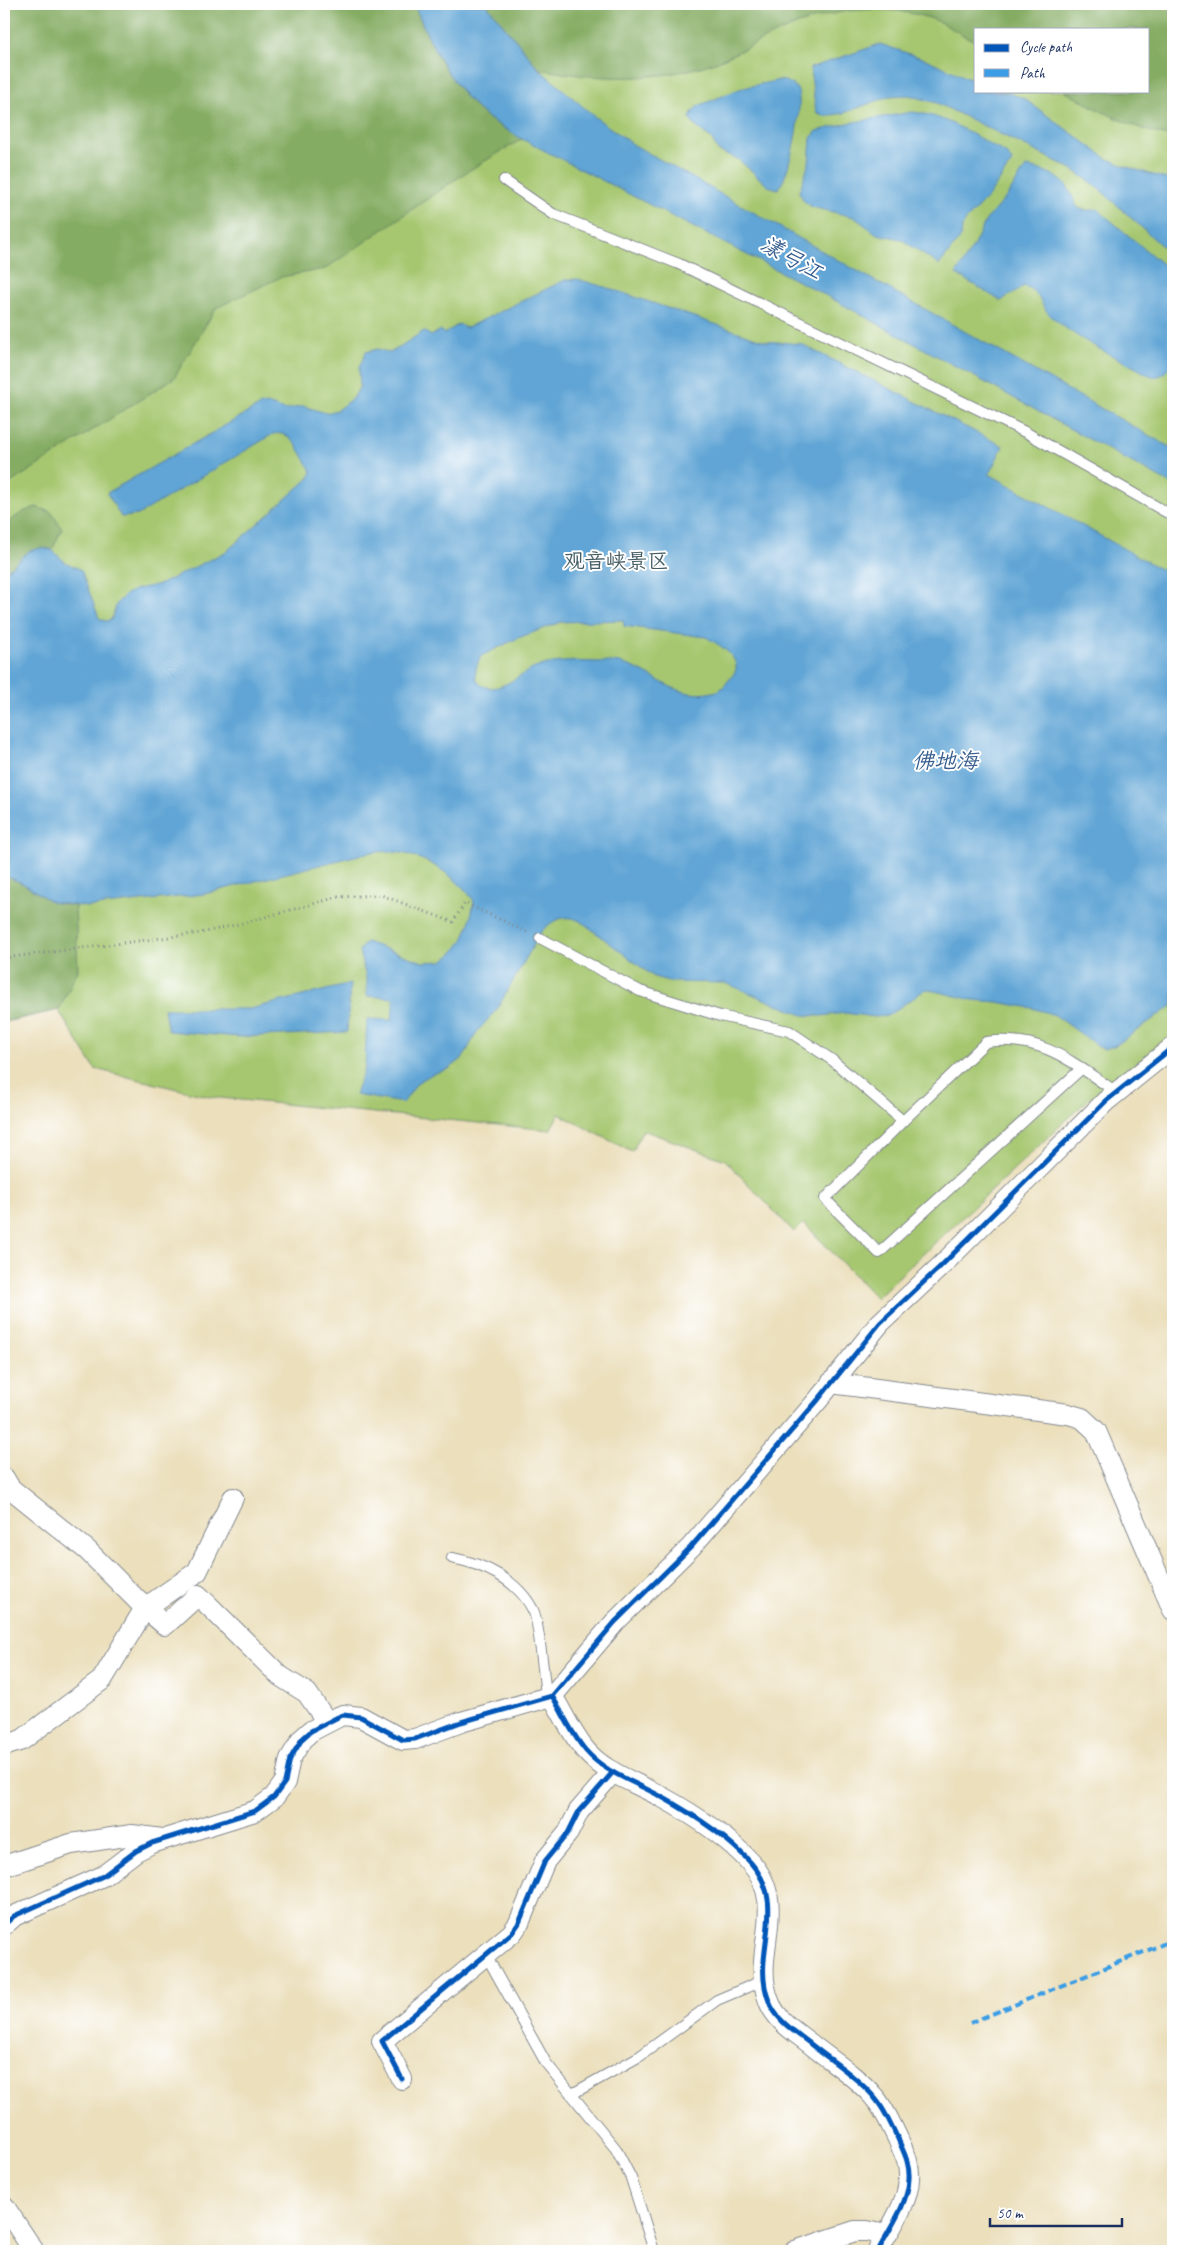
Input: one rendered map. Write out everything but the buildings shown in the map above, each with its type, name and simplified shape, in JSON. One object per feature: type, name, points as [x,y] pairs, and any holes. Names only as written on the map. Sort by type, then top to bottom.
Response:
[{"type":"street","points":[[4,1924],[14,1916],[103,1876],[136,1851],[163,1840],[255,1811],[265,1805],[274,1797],[285,1782],[290,1759],[302,1739],[311,1731],[343,1715],[361,1718],[403,1740],[415,1739],[461,1722],[552,1696],[615,1622],[691,1547],[880,1323],[942,1265],[1116,1092],[1173,1047]]},
{"type":"street","points":[[831,1383],[1068,1414],[1088,1422],[1096,1431],[1173,1610]]},
{"type":"street","points":[[4,1478],[10,1488],[88,1550],[145,1608],[165,1624],[198,1595],[280,1676],[306,1693],[328,1722]]},
{"type":"street","points":[[4,1746],[22,1740],[102,1680],[145,1608],[197,1572],[233,1498]]},
{"type":"street","points":[[552,1696],[585,1750],[613,1772],[661,1797],[705,1825],[751,1862],[762,1877],[770,1900],[764,1980],[768,1998],[776,2013],[788,2027],[874,2096],[890,2122],[909,2161],[909,2180],[905,2198],[882,2243],[855,2231],[795,2251]]},
{"type":"street","points":[[402,2079],[382,2041],[512,1933],[519,1923],[546,1861],[568,1832],[579,1811],[613,1772]]},
{"type":"street","points":[[4,1866],[71,1844],[132,1835],[163,1840]]},
{"type":"street","points":[[4,2206],[34,2251]]},
{"type":"lane","points":[[504,180],[553,214],[679,264],[947,394],[1027,434],[1173,516]]},
{"type":"lane","points":[[540,938],[640,991],[720,1016],[789,1032],[832,1060],[903,1121]]},
{"type":"lane","points":[[1081,1069],[880,1253],[825,1199],[986,1042],[1002,1040],[1034,1043],[1064,1056],[1116,1092]]},
{"type":"lane","points":[[452,1558],[476,1563],[498,1574],[518,1592],[534,1611],[545,1686],[552,1696]]},
{"type":"lane","points":[[486,1955],[546,2063],[616,2149],[630,2178],[654,2251]]},
{"type":"lane","points":[[572,2094],[640,2056],[717,2000],[764,1980]]},
{"type":"path","points":[[4,958],[201,933],[338,897],[381,894],[453,922],[464,903],[540,938]]},
{"type":"green space","name":"观音峡景区","points":[[4,4],[1173,4],[1173,1035],[1091,1097],[876,1298],[804,1223],[794,1232],[725,1160],[643,1130],[632,1152],[559,1114],[550,1130],[210,1097],[95,1069],[58,1010],[4,1022]]},
{"type":"green space","points":[[4,4],[414,4],[441,61],[459,88],[485,115],[522,139],[465,173],[325,269],[281,277],[216,308],[174,378],[4,487]]},
{"type":"green space","points":[[486,4],[1173,4],[1173,137],[1145,130],[1103,112],[1066,92],[1150,92],[1150,28],[974,28],[974,41],[933,19],[910,13],[889,10],[848,11],[807,21],[725,58],[680,72],[640,77],[600,77],[539,69]]},
{"type":"green space","points":[[36,507],[51,512],[62,529],[52,550],[47,548],[4,573],[4,525],[23,512]]},
{"type":"green space","points":[[4,875],[22,883],[52,902],[75,906],[78,970],[59,1010],[4,1022]]},
{"type":"water","name":"漾弓江","points":[[414,4],[486,4],[539,69],[595,117],[634,145],[1173,449],[1173,485],[827,296],[500,126],[480,111],[459,88],[441,61]]},
{"type":"water","points":[[880,44],[928,60],[974,81],[974,92],[1000,92],[1023,98],[1106,158],[1124,166],[1173,181],[1173,256],[1094,184],[1070,168],[937,103],[909,95],[890,96],[844,113],[825,116],[816,112],[810,68]]},
{"type":"water","points":[[780,80],[790,83],[797,89],[799,109],[791,156],[787,171],[778,189],[768,186],[738,159],[718,151],[711,138],[694,125],[690,118],[698,106],[742,88]]},
{"type":"water","points":[[912,112],[950,122],[1007,154],[1012,162],[988,197],[967,219],[962,227],[961,237],[939,265],[901,239],[877,234],[854,217],[812,207],[804,201],[799,192],[809,163],[811,138],[817,131],[848,123]]},
{"type":"water","points":[[1026,167],[1047,172],[1061,180],[1069,190],[1078,208],[1082,210],[1097,209],[1173,273],[1173,363],[1160,376],[1149,375],[1074,334],[1048,313],[1034,291],[1029,288],[1024,286],[1001,301],[956,274],[973,247],[986,220],[1007,196]]},
{"type":"water","name":"佛地海","points":[[577,279],[611,289],[765,341],[801,344],[1003,446],[989,474],[1173,576],[1173,1005],[1116,1045],[1105,1049],[1099,1047],[1055,1015],[1032,1008],[973,1000],[926,989],[887,1016],[875,1017],[845,1013],[821,1016],[803,1015],[725,983],[672,982],[654,977],[582,922],[576,919],[565,918],[555,921],[541,932],[497,1009],[477,1032],[463,1058],[449,1069],[432,1074],[417,1083],[403,1103],[355,1095],[365,1067],[367,1019],[392,1020],[394,998],[367,996],[367,981],[359,951],[366,942],[423,962],[442,961],[456,949],[468,927],[474,901],[450,876],[429,862],[406,854],[371,852],[204,894],[87,907],[52,902],[22,883],[4,875],[4,573],[29,551],[41,548],[52,550],[65,562],[81,570],[99,618],[105,621],[111,620],[117,603],[126,594],[137,589],[161,584],[227,551],[309,478],[312,472],[292,440],[280,434],[273,434],[138,515],[121,517],[107,493],[261,405],[267,404],[285,410],[303,406],[326,413],[337,410],[354,397],[360,386],[359,368],[366,352],[378,349],[390,353],[424,331],[431,336],[441,330],[444,334],[459,324],[466,328],[565,280]],"holes":[[[623,620],[624,626],[706,637],[732,656],[736,666],[735,672],[720,690],[698,694],[684,692],[671,687],[633,667],[620,663],[551,663],[530,670],[505,685],[492,688],[481,685],[476,678],[477,665],[481,656],[518,638],[561,622]]]},
{"type":"water","points":[[350,984],[347,1032],[240,1037],[168,1031],[164,1009],[250,1009]]},
{"type":"marked path","points":[[970,2023],[1173,1940]]},
{"type":"cycle path","points":[[4,1925],[14,1916],[103,1876],[136,1851],[152,1843],[255,1811],[274,1797],[285,1782],[290,1759],[302,1739],[311,1731],[338,1717],[343,1715],[361,1717],[403,1740],[415,1739],[461,1722],[552,1696],[615,1622],[691,1547],[818,1400],[880,1323],[942,1265],[1106,1101],[1173,1047]]},
{"type":"cycle path","points":[[552,1696],[576,1738],[594,1759],[611,1771],[660,1796],[708,1826],[741,1853],[751,1863],[762,1880],[768,1897],[769,1914],[764,1983],[772,2008],[782,2021],[853,2076],[874,2097],[887,2117],[906,2158],[909,2168],[909,2179],[905,2198],[878,2251]]},
{"type":"cycle path","points":[[402,2079],[382,2041],[512,1933],[519,1923],[545,1861],[568,1833],[579,1811],[613,1772]]}]
